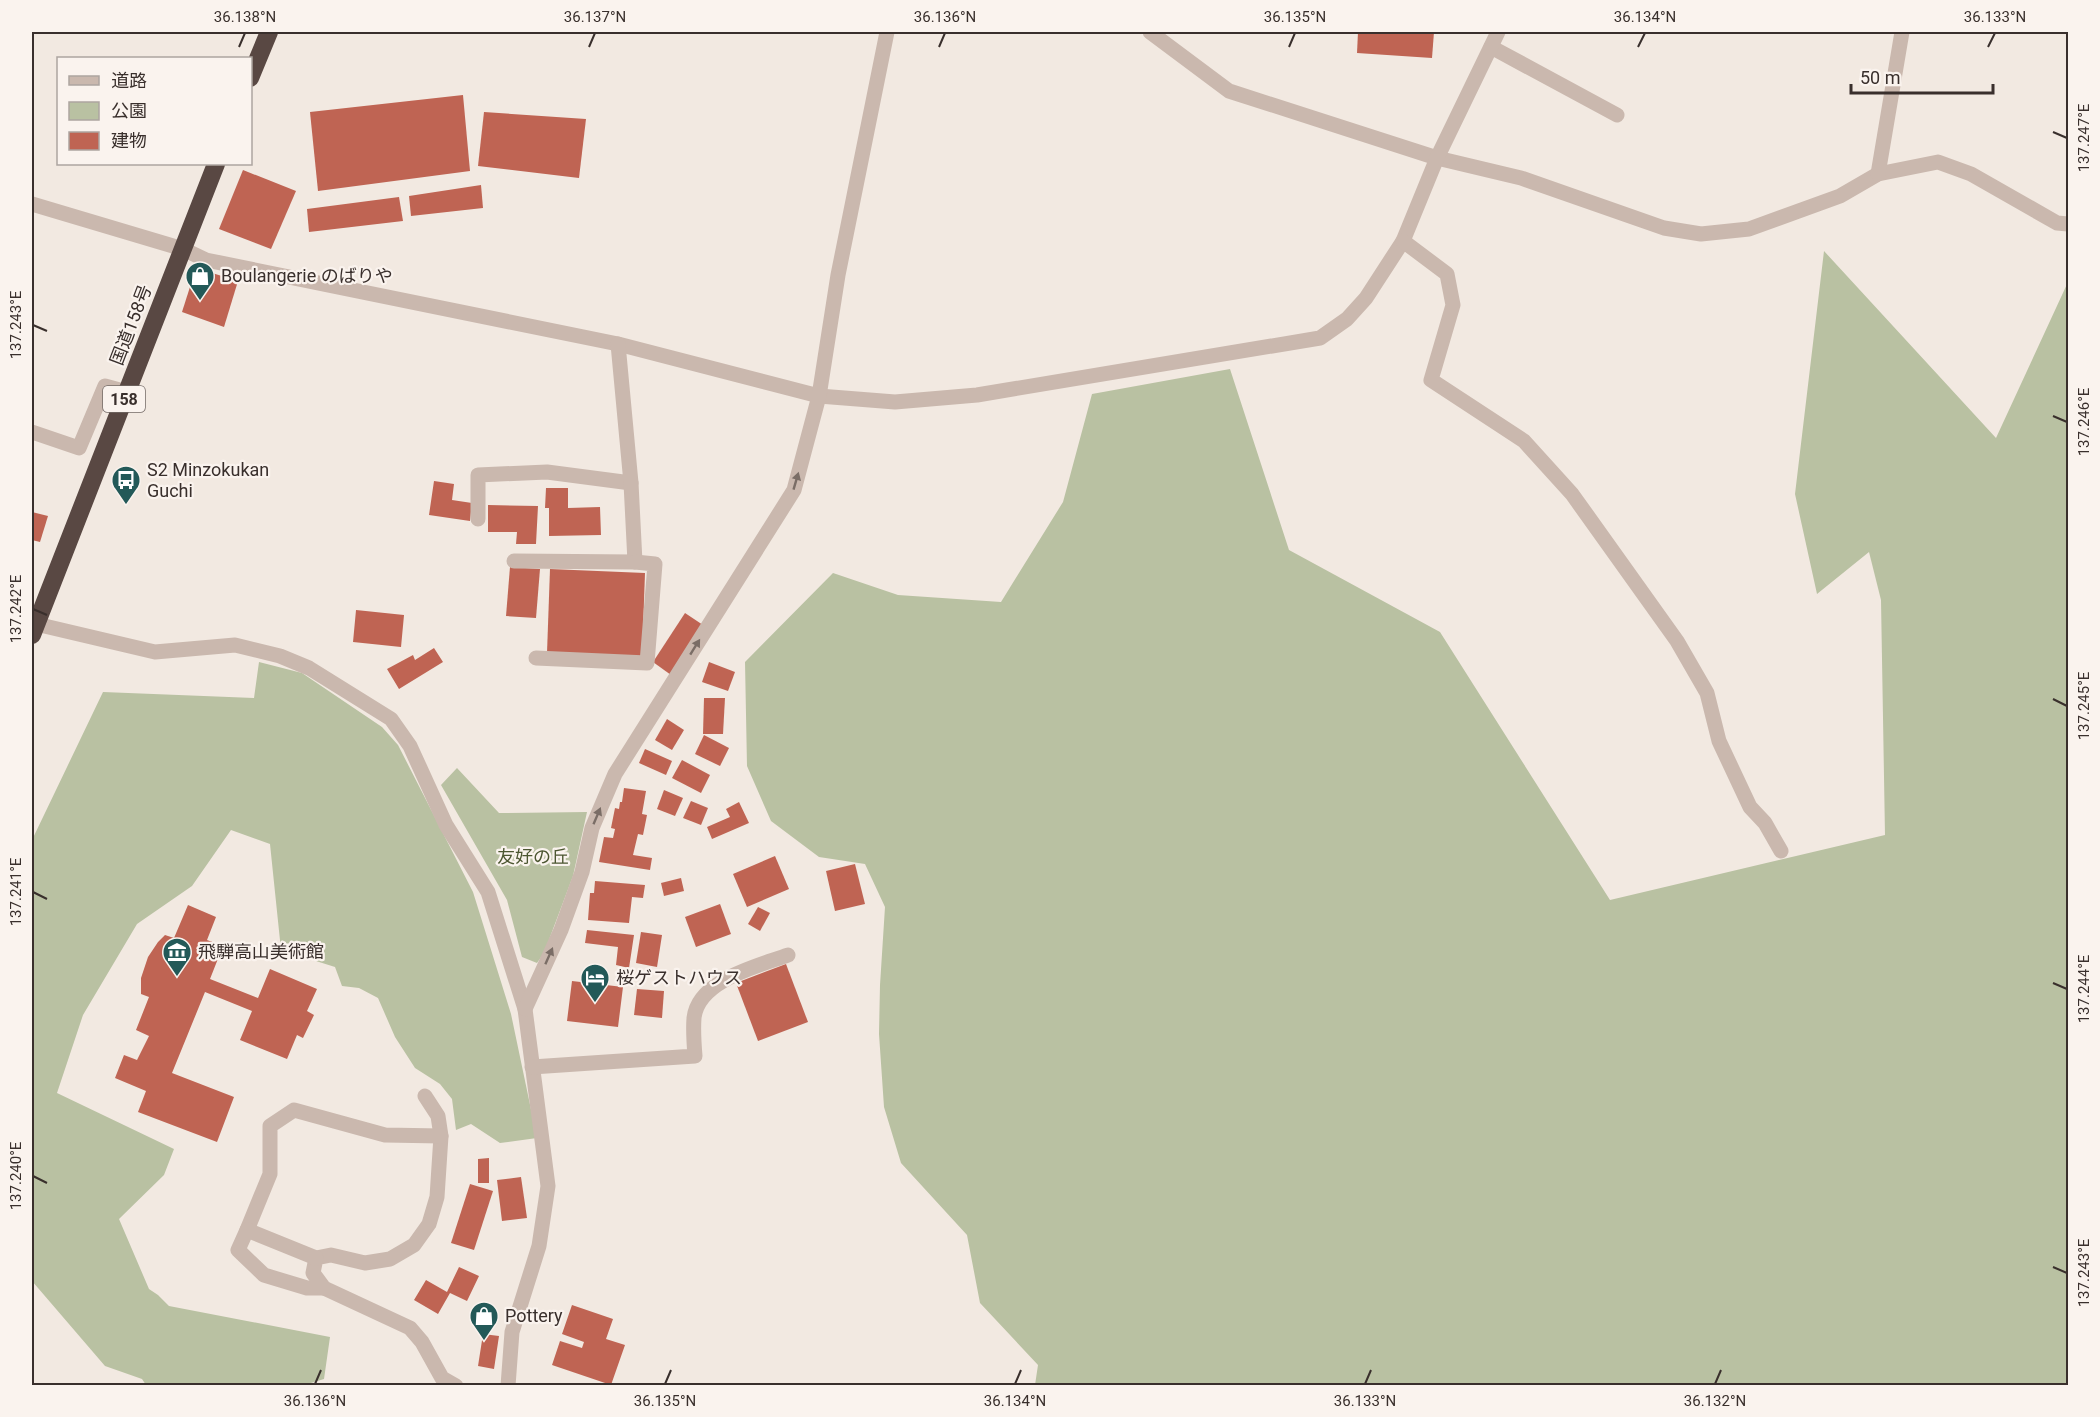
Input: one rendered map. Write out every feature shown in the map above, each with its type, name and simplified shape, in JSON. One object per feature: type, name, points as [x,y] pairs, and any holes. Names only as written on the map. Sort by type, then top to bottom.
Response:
[{"type":"highway","points":[[252,73],[269,32]]},
{"type":"highway","name":"国道158号","points":[[34,629],[216,165]]},
{"type":"street","points":[[525,1009],[561,930],[582,872],[592,828],[615,774],[794,490],[819,396],[838,275],[887,32]]},
{"type":"street","points":[[1150,32],[1229,91],[1437,158],[1521,178],[1664,228],[1701,234],[1749,229],[1840,196],[1878,174],[1938,162],[1971,174],[2057,223],[2068,224]]},
{"type":"street","points":[[32,204],[183,249],[206,260],[618,344],[819,396],[895,402],[976,395],[1320,338],[1347,319],[1366,298],[1403,241],[1437,158],[1498,32]]},
{"type":"street","points":[[1878,174],[1902,32]]},
{"type":"street","points":[[1491,47],[1617,115]]},
{"type":"street","points":[[1403,241],[1447,274],[1453,305],[1431,380],[1524,441],[1572,494],[1677,641],[1707,693],[1719,741],[1750,807],[1765,823],[1781,851]]},
{"type":"street","points":[[618,344],[635,562]]},
{"type":"street","points":[[32,432],[79,448],[105,386],[127,392]]},
{"type":"street","points":[[478,519],[478,476],[547,472],[630,483]]},
{"type":"street","points":[[514,561],[655,564],[647,663],[536,658]]},
{"type":"street","points":[[34,629],[155,652],[235,645],[280,656],[309,668],[391,719],[410,746],[446,825],[488,892],[525,1009],[548,1186],[539,1246],[512,1332],[508,1386]]},
{"type":"street","points":[[532,1067],[694,1056],[694,1017],[699,1002],[729,976],[788,956]]},
{"type":"street","points":[[247,1230],[316,1258],[331,1255],[364,1263],[390,1258],[414,1245],[429,1224],[437,1197],[441,1136],[438,1116],[425,1096]]},
{"type":"street","points":[[441,1136],[385,1135],[294,1110],[270,1126],[270,1174],[238,1250],[264,1275],[307,1288],[324,1288],[410,1328],[422,1342],[442,1378],[456,1386]]},
{"type":"street","points":[[316,1258],[313,1273],[324,1288]]},
{"type":"green space","points":[[1824,251],[1996,438],[2068,282],[2068,1385],[1035,1385],[1038,1365],[980,1303],[967,1235],[901,1163],[884,1107],[879,1034],[885,907],[865,864],[819,857],[771,821],[747,766],[745,662],[833,573],[898,595],[1001,602],[1063,502],[1092,394],[1230,369],[1289,550],[1440,632],[1610,900],[1885,835],[1881,600],[1869,552],[1817,594],[1795,494]]},
{"type":"green space","points":[[259,662],[302,673],[382,727],[398,745],[473,892],[511,1014],[537,1138],[500,1143],[471,1124],[456,1130],[452,1099],[440,1084],[415,1068],[395,1037],[378,998],[359,988],[342,986],[335,967],[281,950],[270,844],[231,830],[192,886],[137,924],[83,1015],[57,1093],[174,1149],[164,1175],[119,1219],[149,1289],[169,1306],[330,1337],[324,1379],[301,1386],[146,1385],[142,1379],[105,1366],[32,1281],[32,840],[103,692],[254,698]]},
{"type":"green space","name":"友好の丘","points":[[457,768],[499,813],[587,812],[573,876],[544,953],[537,963],[522,957],[507,900],[441,785]]},
{"type":"building","points":[[1358,32],[1434,32],[1432,58],[1357,53]]},
{"type":"building","points":[[463,95],[470,171],[318,191],[310,112]]},
{"type":"building","points":[[484,112],[586,119],[579,178],[478,166]]},
{"type":"building","points":[[243,170],[296,191],[271,249],[219,229]]},
{"type":"building","points":[[481,185],[483,208],[411,216],[409,196]]},
{"type":"building","points":[[399,197],[403,221],[309,232],[307,209]]},
{"type":"building","points":[[196,268],[238,281],[224,327],[182,312]]},
{"type":"building","points":[[434,481],[454,484],[452,500],[472,503],[470,521],[429,515]]},
{"type":"building","points":[[546,488],[568,488],[568,508],[600,507],[601,535],[549,536],[549,508],[545,508]]},
{"type":"building","points":[[488,505],[538,506],[536,544],[516,544],[517,532],[488,532]]},
{"type":"building","points":[[32,512],[48,516],[40,542],[32,540]]},
{"type":"building","points":[[510,567],[540,569],[536,618],[506,616]]},
{"type":"building","points":[[550,569],[645,573],[642,657],[547,653]]},
{"type":"building","points":[[356,610],[404,615],[401,647],[353,642]]},
{"type":"building","points":[[685,613],[703,625],[671,675],[653,662]]},
{"type":"building","points":[[434,648],[443,662],[399,689],[387,669],[413,655],[415,660]]},
{"type":"building","points":[[709,662],[735,672],[728,691],[702,682]]},
{"type":"building","points":[[704,698],[725,698],[723,734],[703,734]]},
{"type":"building","points":[[667,719],[684,730],[672,750],[655,740]]},
{"type":"building","points":[[704,735],[729,748],[720,766],[695,754]]},
{"type":"building","points":[[645,749],[672,761],[666,775],[639,763]]},
{"type":"building","points":[[682,760],[710,775],[701,793],[672,778]]},
{"type":"building","points":[[624,788],[646,791],[642,814],[647,815],[643,835],[638,834],[633,855],[652,858],[650,870],[599,862],[604,837],[613,838],[615,829],[611,828],[615,808],[619,809]]},
{"type":"building","points":[[664,790],[683,798],[675,816],[657,809]]},
{"type":"building","points":[[691,801],[708,808],[701,825],[683,818]]},
{"type":"building","points":[[739,802],[749,823],[712,839],[707,827],[730,817],[726,809]]},
{"type":"building","points":[[775,856],[789,889],[747,907],[733,874]]},
{"type":"building","points":[[855,864],[865,904],[835,911],[826,871]]},
{"type":"building","points":[[681,878],[684,891],[664,896],[661,883]]},
{"type":"building","points":[[595,881],[645,885],[643,898],[632,897],[629,923],[588,920],[590,893],[594,893]]},
{"type":"building","points":[[720,904],[731,934],[696,947],[685,917]]},
{"type":"building","points":[[188,905],[216,917],[207,940],[223,946],[210,979],[258,998],[270,969],[317,989],[307,1011],[314,1015],[303,1038],[297,1035],[287,1059],[240,1040],[252,1011],[205,992],[172,1073],[234,1097],[217,1142],[138,1112],[146,1091],[115,1078],[124,1055],[137,1060],[149,1036],[136,1030],[149,997],[141,994],[141,978],[148,957],[165,935],[174,938]]},
{"type":"building","points":[[758,907],[770,913],[760,931],[748,924]]},
{"type":"building","points":[[587,930],[634,935],[629,968],[616,965],[618,947],[585,943]]},
{"type":"building","points":[[641,932],[662,935],[657,967],[636,963]]},
{"type":"building","points":[[786,964],[808,1022],[758,1041],[736,983]]},
{"type":"building","name":"桜ゲストハウス","points":[[572,981],[623,987],[618,1027],[567,1021]]},
{"type":"building","points":[[637,989],[664,991],[662,1018],[634,1015]]},
{"type":"building","points":[[489,1158],[489,1183],[478,1183],[478,1159]]},
{"type":"building","points":[[521,1177],[527,1218],[502,1221],[497,1180]]},
{"type":"building","points":[[470,1184],[493,1191],[474,1250],[451,1243]]},
{"type":"building","points":[[459,1267],[479,1276],[467,1301],[450,1293],[438,1314],[414,1300],[426,1280],[447,1292]]},
{"type":"building","points":[[572,1305],[613,1319],[606,1339],[625,1345],[611,1385],[552,1365],[560,1341],[582,1348],[584,1342],[562,1334]]},
{"type":"building","points":[[483,1334],[499,1336],[494,1369],[478,1366]]},
{"type":"place","name":"Boulangerie のばりや","points":[[200,302]]},
{"type":"place","name":"S2 Minzokukan Guchi","points":[[126,506]]},
{"type":"place","name":"飛騨高山美術館","points":[[177,978]]},
{"type":"place","name":"桜ゲストハウス","points":[[595,1004]]},
{"type":"place","name":"Pottery","points":[[484,1342]]}]
